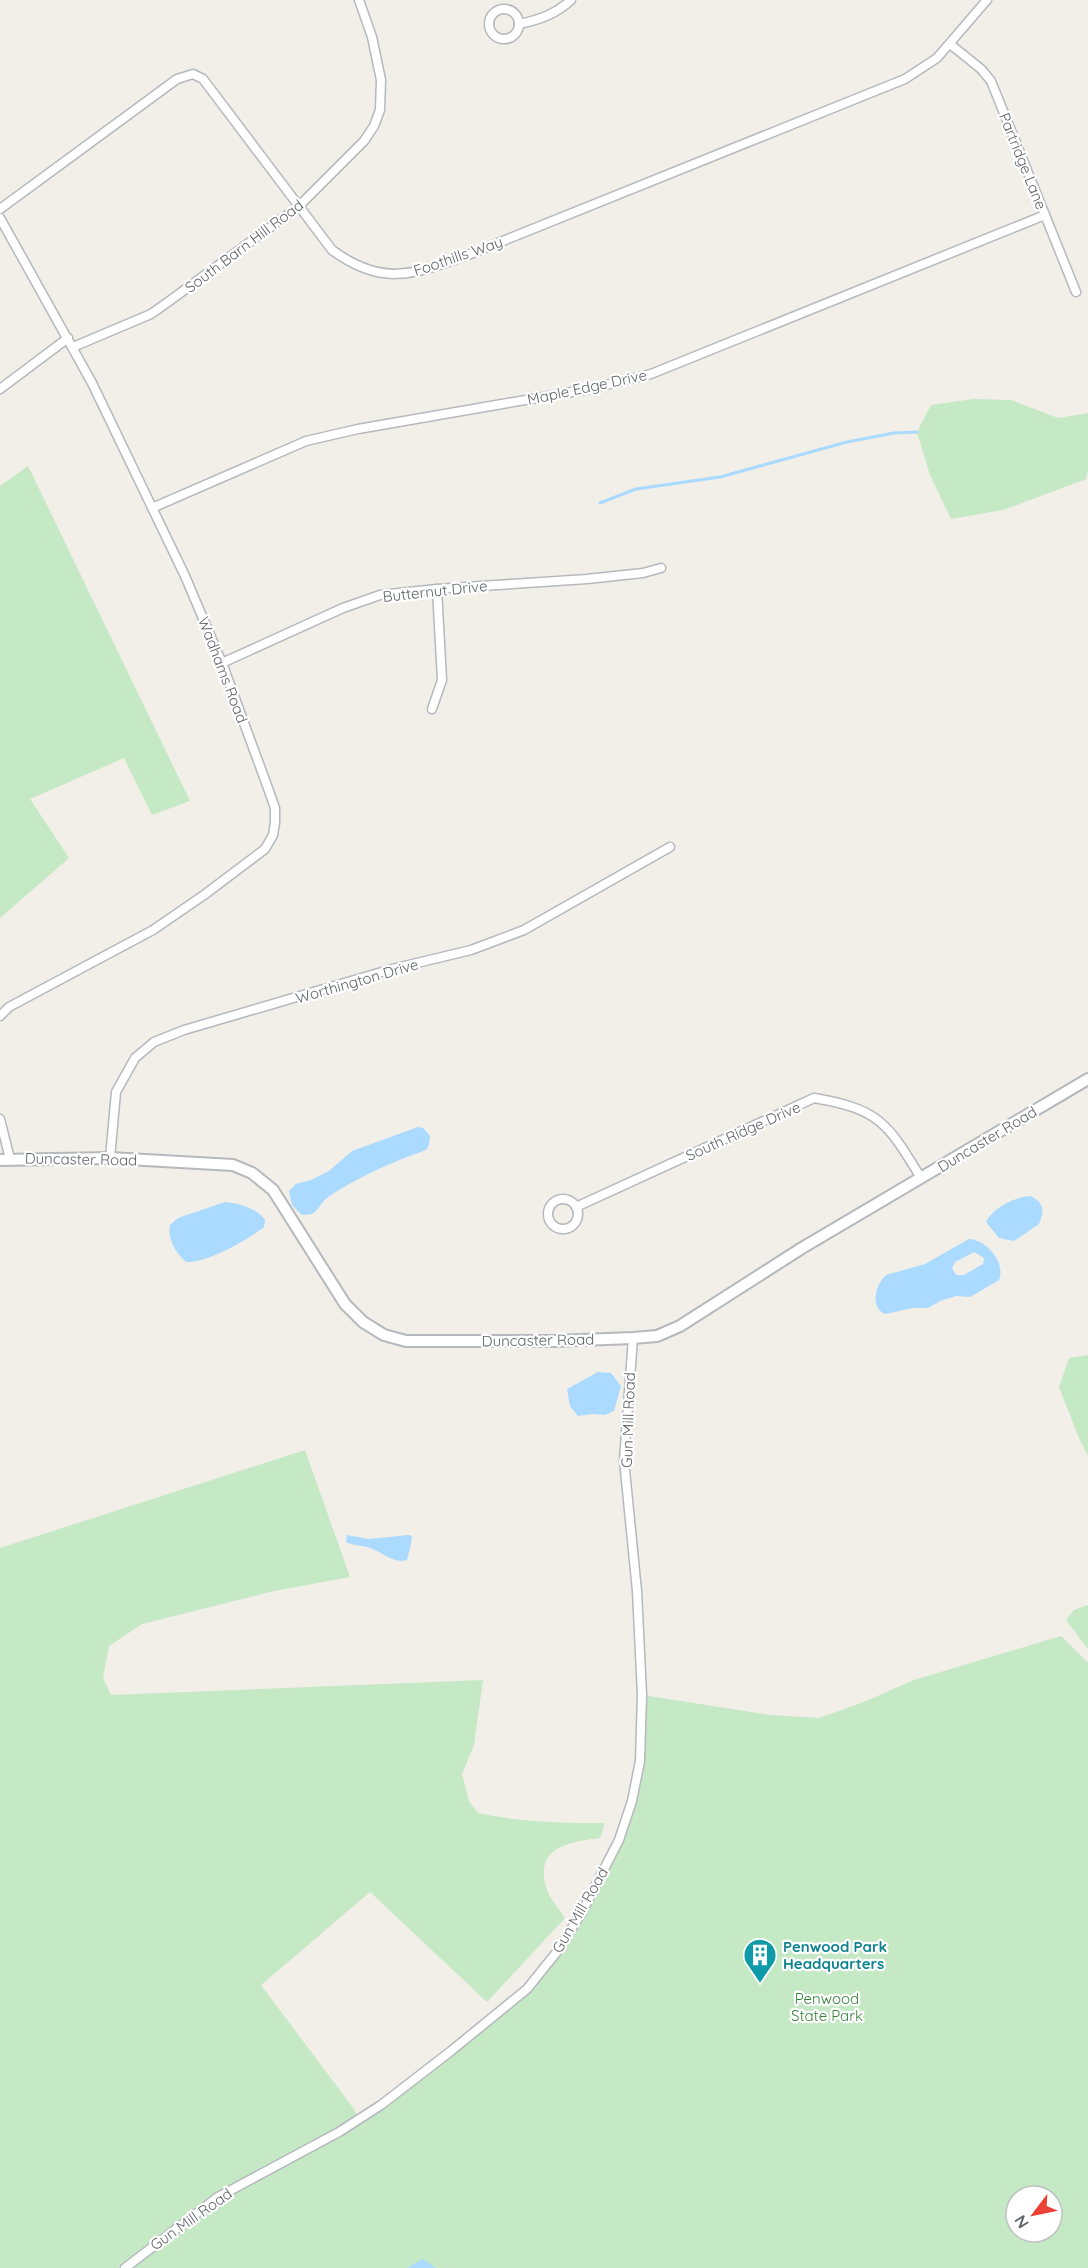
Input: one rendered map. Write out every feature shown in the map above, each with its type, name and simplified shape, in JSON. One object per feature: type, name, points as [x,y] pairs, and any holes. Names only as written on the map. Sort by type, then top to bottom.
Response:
[{"type":"street","name":"South Barn Hill Road","points":[[73,347],[151,314],[298,207],[364,141],[374,126],[380,110],[381,80],[378,59],[359,0]]},
{"type":"street","points":[[519,24],[554,13],[571,0]]},
{"type":"street","name":"Foothills Way","points":[[0,209],[177,79],[193,74],[203,79],[324,242],[347,261],[374,272],[387,274],[421,272],[905,79],[937,58],[987,0]]},
{"type":"street","name":"Partridge Lane","points":[[950,44],[981,69],[991,81],[1076,292]]},
{"type":"street","name":"Maple Edge Drive","points":[[152,508],[306,441],[358,429],[589,389],[651,374],[1045,215]]},
{"type":"street","name":"Wadhams Road","points":[[0,218],[110,418],[185,576],[222,663],[275,808],[273,835],[265,849],[153,930],[9,1007],[0,1016]]},
{"type":"street","points":[[0,389],[68,338]]},
{"type":"street","name":"Butternut Drive","points":[[222,663],[366,599],[380,595],[587,579],[643,573],[661,568]]},
{"type":"street","points":[[432,709],[442,680],[437,589]]},
{"type":"street","name":"Worthington Drive","points":[[110,1158],[116,1092],[135,1058],[154,1042],[184,1030],[392,969],[471,950],[524,930],[670,847]]},
{"type":"street","name":"Duncaster Road","points":[[5,1159],[110,1158],[233,1165],[252,1173],[273,1190],[345,1304],[363,1322],[384,1335],[406,1341],[554,1341],[633,1338],[657,1336],[680,1326],[802,1248],[1088,1078]]},
{"type":"street","name":"South Ridge Drive","points":[[576,1207],[814,1098],[867,1112],[892,1132],[921,1178]]},
{"type":"street","points":[[0,1119],[5,1159]]},
{"type":"street","name":"Gun Mill Road","points":[[125,2268],[218,2197],[339,2132],[381,2104],[451,2051],[527,1989],[556,1953],[582,1912],[619,1840],[632,1801],[640,1761],[642,1695],[637,1591],[624,1460],[633,1338]]},
{"type":"green space","points":[[974,399],[1011,400],[1058,418],[1088,413],[1086,479],[1003,510],[951,519],[930,475],[917,432],[931,405]]},
{"type":"green space","points":[[28,466],[190,801],[152,815],[124,758],[30,799],[69,858],[0,918],[0,486]]},
{"type":"green space","points":[[1088,1355],[1088,1456],[1059,1387],[1069,1358]]},
{"type":"green space","name":"Penwood State Park","points":[[305,1450],[350,1577],[274,1591],[142,1624],[109,1646],[103,1678],[111,1695],[483,1680],[474,1745],[462,1774],[469,1801],[478,1813],[541,1821],[605,1823],[600,1838],[565,1845],[549,1856],[544,1876],[547,1890],[565,1918],[487,2002],[370,1892],[261,1985],[354,2109],[359,2119],[518,1997],[556,1953],[619,1840],[640,1761],[642,1695],[771,1715],[819,1718],[864,1702],[914,1680],[1061,1636],[1088,1663],[1088,2268],[0,2268],[0,1548]]},
{"type":"green space","points":[[1088,1605],[1088,1649],[1066,1620],[1074,1610]]},
{"type":"water","points":[[418,1127],[423,1128],[430,1136],[426,1150],[351,1183],[328,1197],[312,1214],[302,1215],[292,1205],[289,1191],[296,1184],[329,1171],[352,1151]]},
{"type":"water","points":[[1031,1196],[1039,1202],[1042,1208],[1039,1224],[1014,1241],[999,1238],[986,1222],[989,1217],[1006,1204]]},
{"type":"water","points":[[225,1202],[242,1205],[258,1213],[265,1220],[264,1227],[215,1255],[186,1262],[173,1245],[170,1225],[178,1218]]},
{"type":"water","points":[[969,1239],[976,1240],[988,1248],[997,1260],[1000,1267],[999,1280],[970,1297],[956,1296],[928,1308],[913,1308],[885,1314],[880,1311],[876,1295],[882,1279],[886,1275],[925,1264]],"holes":[[[974,1252],[984,1258],[983,1264],[964,1275],[956,1275],[952,1268],[955,1262]]]},
{"type":"water","points":[[598,1372],[611,1373],[621,1386],[614,1411],[605,1415],[578,1416],[570,1406],[567,1389]]},
{"type":"water","points":[[347,1535],[369,1539],[412,1536],[407,1560],[402,1561],[370,1548],[346,1542]]},
{"type":"water","points":[[423,2259],[436,2268],[407,2268]]},
{"type":"waterway","points":[[600,503],[636,489],[720,477],[847,442],[894,433],[917,432]]},
{"type":"place","name":"Penwood Park Headquarters","points":[[760,1984]]}]
